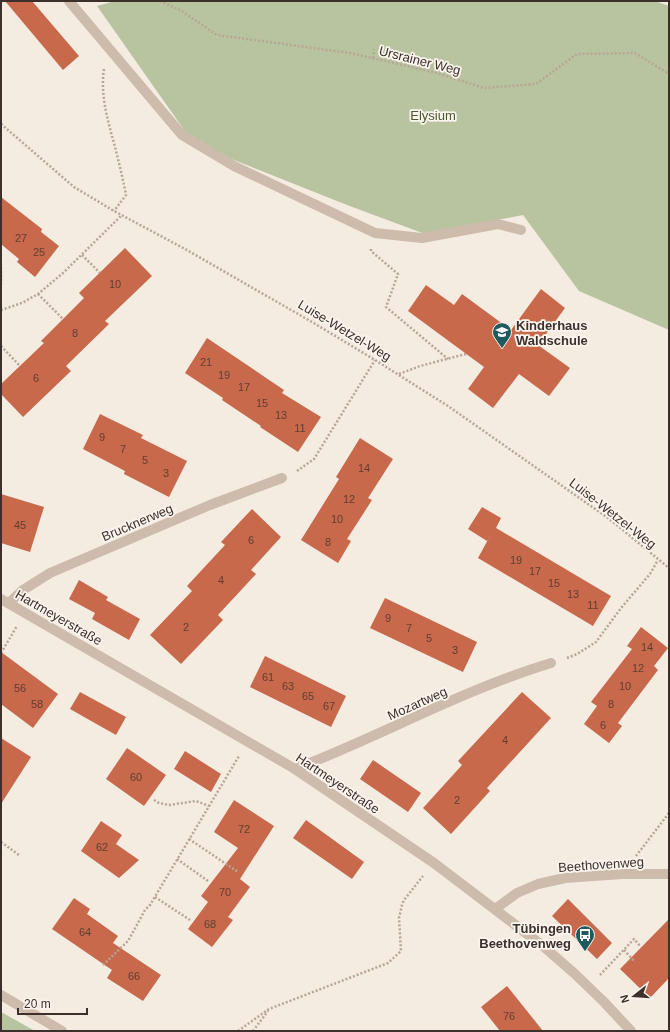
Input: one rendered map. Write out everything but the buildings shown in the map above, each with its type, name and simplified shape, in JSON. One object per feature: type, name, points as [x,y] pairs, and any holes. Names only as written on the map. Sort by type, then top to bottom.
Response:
[{"type":"street","points":[[69,1],[182,135],[234,166],[375,233],[422,238],[498,224],[521,230]]},
{"type":"street","name":"Brucknerweg","points":[[5,601],[50,573],[210,505],[282,478]]},
{"type":"street","name":"Hartmeyerstraße","points":[[5,601],[295,769],[434,863],[495,909],[575,974],[631,1031]]},
{"type":"street","name":"Mozartweg","points":[[295,769],[347,748],[487,686],[521,672],[551,663]]},
{"type":"street","name":"Beethovenweg","points":[[495,909],[517,893],[538,884],[565,878],[622,874],[669,874]]},
{"type":"street","points":[[1,995],[62,1031]]},
{"type":"path","name":"Ursrainer Weg","points":[[160,1],[180,10],[217,35],[350,53],[437,73],[484,88],[536,84],[577,54],[635,53],[669,74]]},
{"type":"path","points":[[107,46],[102,80],[106,116],[126,195],[114,211]]},
{"type":"path","points":[[373,58],[374,49]]},
{"type":"path","name":"Luise-Wetzel-Weg","points":[[1,124],[74,187],[114,211],[250,286],[399,374],[448,406],[608,518],[669,568]]},
{"type":"path","points":[[1,310],[22,303],[38,294],[82,255],[122,215]]},
{"type":"path","points":[[375,233],[371,251],[398,274],[386,307],[448,359]]},
{"type":"path","points":[[82,255],[100,273]]},
{"type":"path","points":[[1,267],[1,284]]},
{"type":"path","points":[[38,294],[63,319]]},
{"type":"path","points":[[1,346],[20,366]]},
{"type":"path","points":[[399,374],[420,366],[466,354]]},
{"type":"path","points":[[282,478],[299,470],[314,459],[375,360]]},
{"type":"path","points":[[551,663],[577,654],[596,642],[621,608],[650,574],[658,560]]},
{"type":"path","points":[[1,653],[25,612]]},
{"type":"path","points":[[103,965],[128,941],[145,910],[155,897],[247,742]]},
{"type":"path","points":[[154,800],[159,803],[169,805],[196,801],[209,806]]},
{"type":"path","points":[[622,874],[669,814]]},
{"type":"path","points":[[189,839],[238,872]]},
{"type":"path","points":[[1,842],[19,855]]},
{"type":"path","points":[[177,859],[208,881]]},
{"type":"path","points":[[238,1031],[269,1009],[388,963],[401,951],[399,918],[404,900],[412,890]]},
{"type":"path","points":[[155,897],[190,920]]},
{"type":"path","points":[[610,964],[634,939],[641,948]]},
{"type":"path","points":[[624,950],[635,962]]},
{"type":"path","points":[[253,1031],[269,1009]]},
{"type":"green space","name":"Elysium","points":[[115,1],[655,1],[669,6],[669,330],[579,291],[523,215],[425,234],[347,205],[194,144],[97,6]]},
{"type":"green space","points":[[1,1012],[35,1031],[1,1031]]},
{"type":"place","name":"Kinderhaus Waldschule","points":[[502,349]]},
{"type":"place","name":"Tübingen Beethovenweg","points":[[585,952]]}]
